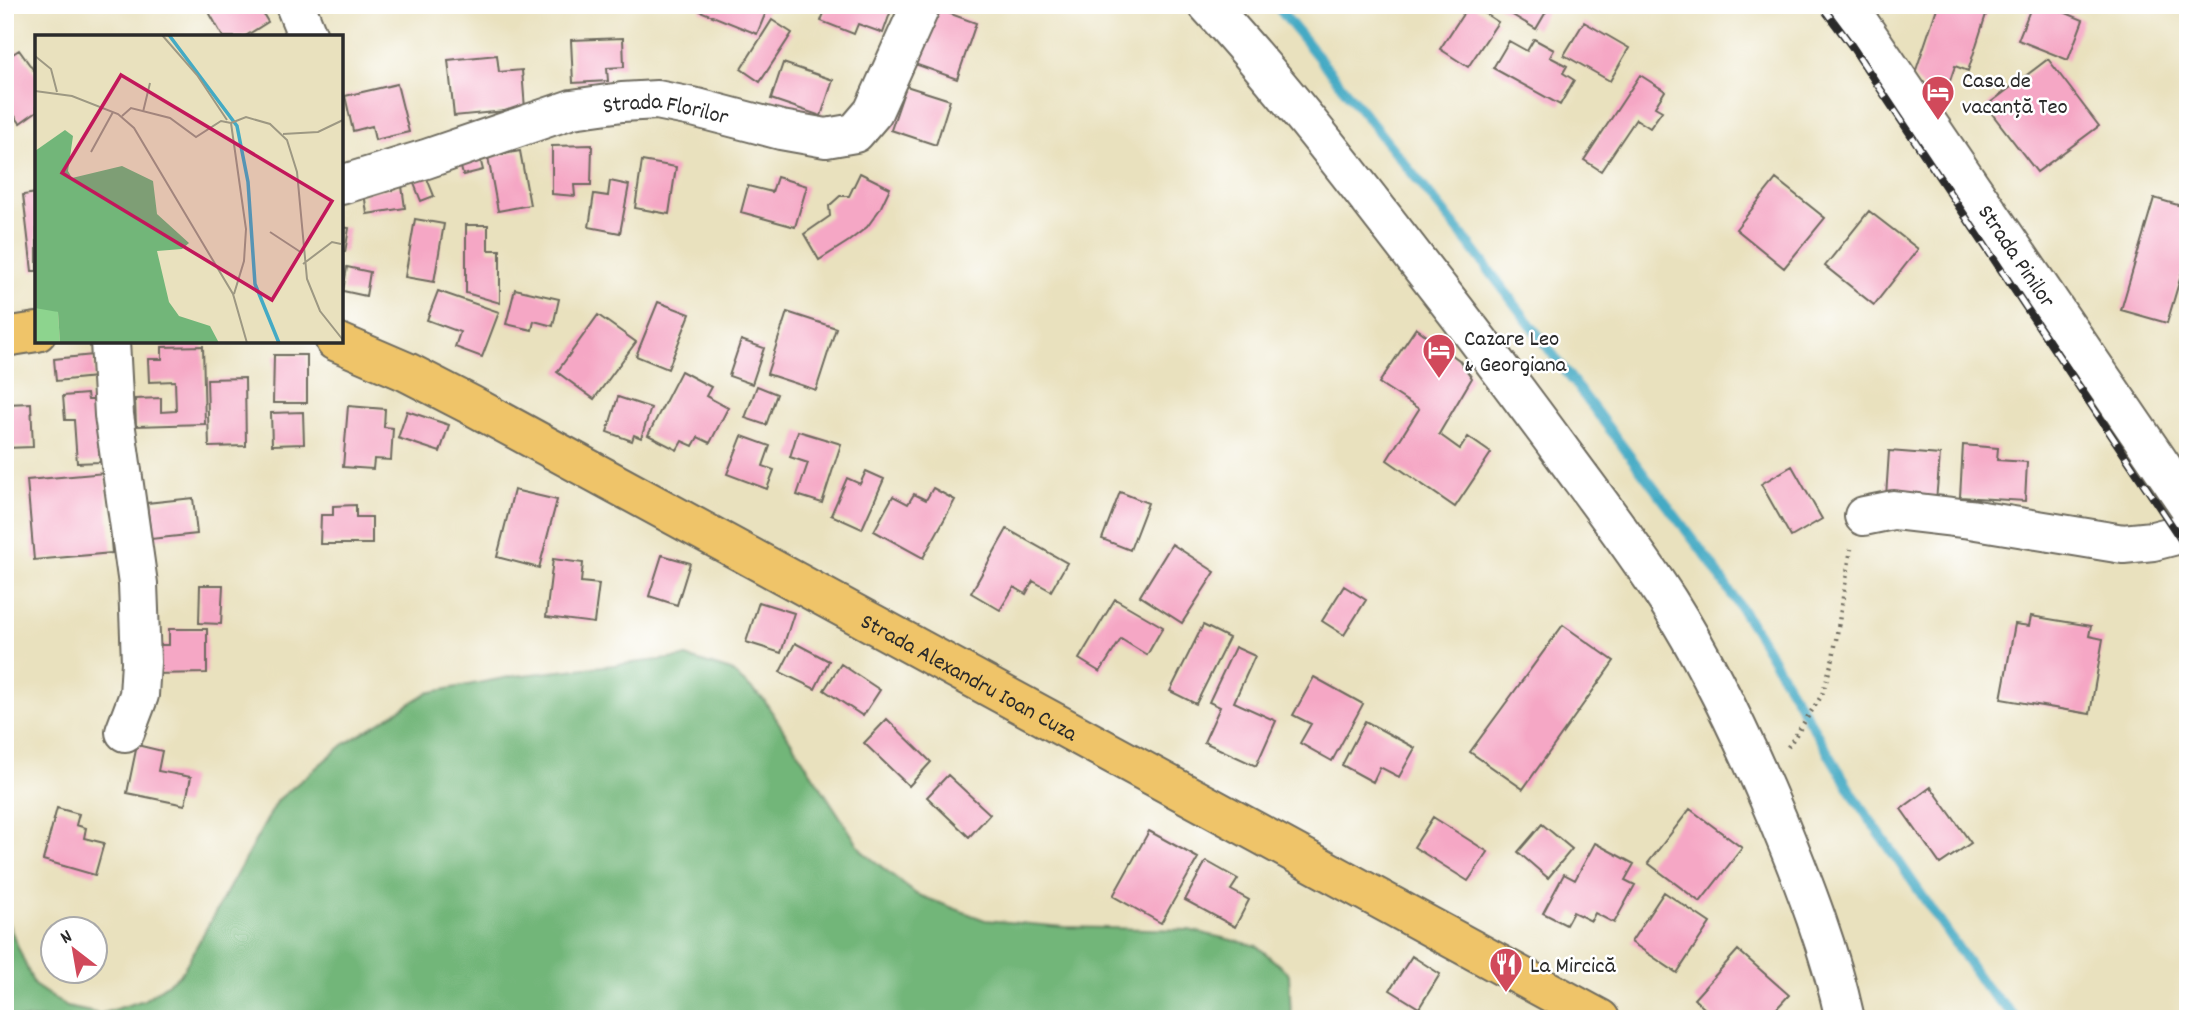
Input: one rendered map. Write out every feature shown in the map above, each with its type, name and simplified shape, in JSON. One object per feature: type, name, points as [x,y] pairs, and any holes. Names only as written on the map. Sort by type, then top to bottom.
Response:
[{"type":"main road","points":[[5,337],[35,332]]},
{"type":"main road","name":"Strada Alexandru Ioan Cuza","points":[[340,343],[408,372],[471,405],[1600,1019]]},
{"type":"street","points":[[295,5],[307,35]]},
{"type":"street","name":"Strada Florilor","points":[[343,183],[426,159],[572,109],[622,102],[657,100],[826,138],[856,132],[873,112],[921,5]]},
{"type":"street","points":[[1208,5],[1270,75],[1492,358],[1625,537],[1668,602],[1706,667],[1756,769],[1800,876],[1829,959],[1845,1019]]},
{"type":"street","name":"Strada Pinilor","points":[[1847,5],[2188,505]]},
{"type":"street","points":[[110,343],[114,415],[138,584],[141,662],[139,695],[125,732]]},
{"type":"street","points":[[1864,516],[1893,510],[1970,519],[2123,544],[2153,541],[2188,532]]},
{"type":"path","points":[[1782,756],[1822,695],[1833,658],[1852,545],[1864,516]]},
{"type":"green space","points":[[686,657],[731,671],[764,700],[863,852],[916,894],[985,920],[1064,927],[1189,930],[1257,946],[1289,974],[1291,1018],[5,1019],[5,916],[34,985],[67,1007],[100,1014],[144,1000],[181,974],[278,800],[343,745],[427,693],[514,676]]},
{"type":"building","points":[[205,5],[258,5],[268,22],[247,35],[222,35]]},
{"type":"building","points":[[702,5],[769,5],[757,34],[700,11]]},
{"type":"building","points":[[827,5],[893,5],[883,33],[858,24],[854,34],[821,21]]},
{"type":"building","points":[[1469,5],[1498,22],[1468,67],[1440,49]]},
{"type":"building","points":[[1496,5],[1550,5],[1536,29]]},
{"type":"building","points":[[1938,5],[1989,5],[1968,71],[1955,66],[1939,113],[1914,76]]},
{"type":"building","points":[[2032,5],[2047,5],[2083,20],[2068,60],[2018,40]]},
{"type":"building","points":[[929,6],[976,23],[957,79],[909,62]]},
{"type":"building","points":[[772,20],[792,33],[760,82],[741,69]]},
{"type":"building","points":[[1584,22],[1629,48],[1610,81],[1564,55]]},
{"type":"building","points":[[623,38],[624,67],[607,68],[608,81],[573,83],[571,40]]},
{"type":"building","points":[[1534,39],[1554,50],[1550,57],[1567,66],[1563,73],[1574,80],[1560,105],[1493,68],[1509,41],[1527,51]]},
{"type":"building","points":[[19,50],[35,72],[35,112],[20,123],[5,102],[5,59]]},
{"type":"building","points":[[497,55],[499,72],[522,70],[525,109],[454,116],[448,60]]},
{"type":"building","points":[[2048,59],[2099,126],[2037,172],[1986,106]]},
{"type":"building","points":[[783,63],[833,80],[821,116],[771,99]]},
{"type":"building","points":[[1640,75],[1665,91],[1655,107],[1662,111],[1650,128],[1636,119],[1601,171],[1584,160]]},
{"type":"building","points":[[397,84],[409,132],[375,140],[372,126],[353,131],[345,96]]},
{"type":"building","points":[[906,86],[950,100],[936,145],[891,130]]},
{"type":"building","points":[[592,145],[591,185],[574,185],[575,196],[552,194],[552,146]]},
{"type":"building","points":[[520,151],[530,205],[498,211],[488,157]]},
{"type":"building","points":[[479,154],[483,170],[463,175],[459,160]]},
{"type":"building","points":[[642,161],[676,167],[669,214],[635,208]]},
{"type":"building","points":[[860,173],[890,188],[867,227],[819,260],[804,234],[830,216],[829,206],[840,196],[849,196]]},
{"type":"building","points":[[426,176],[434,196],[421,201],[413,181]]},
{"type":"building","points":[[777,177],[807,186],[795,227],[741,212],[748,186],[772,192]]},
{"type":"building","points":[[1776,179],[1825,218],[1784,268],[1736,229]]},
{"type":"building","points":[[610,181],[629,185],[620,233],[589,227],[594,194],[608,196]]},
{"type":"building","points":[[402,186],[405,208],[367,214],[364,192]]},
{"type":"building","points":[[35,193],[35,271],[32,271],[23,195]]},
{"type":"building","points":[[2154,198],[2188,208],[2188,252],[2167,323],[2121,310]]},
{"type":"building","points":[[1869,211],[1918,249],[1874,305],[1825,266]]},
{"type":"building","points":[[415,219],[444,224],[434,282],[405,277]]},
{"type":"building","points":[[466,225],[488,225],[488,250],[500,250],[500,303],[466,293]]},
{"type":"building","points":[[343,227],[349,228],[343,252]]},
{"type":"building","points":[[347,267],[370,272],[366,296],[343,291]]},
{"type":"building","points":[[515,289],[559,299],[553,326],[534,321],[532,330],[506,324]]},
{"type":"building","points":[[438,291],[499,312],[482,357],[455,347],[460,332],[427,320]]},
{"type":"building","points":[[658,302],[690,314],[668,369],[636,356]]},
{"type":"building","points":[[787,312],[836,328],[816,390],[767,374]]},
{"type":"building","points":[[598,315],[636,342],[594,399],[557,372]]},
{"type":"building","points":[[1416,328],[1459,360],[1472,378],[1439,434],[1460,449],[1468,437],[1491,453],[1455,507],[1387,460],[1419,409],[1379,383]]},
{"type":"building","points":[[741,340],[764,348],[752,384],[729,376]]},
{"type":"building","points":[[203,346],[205,424],[136,426],[135,399],[161,398],[161,412],[176,411],[175,381],[149,382],[148,359],[162,359],[162,347]]},
{"type":"building","points":[[93,355],[95,377],[56,381],[54,359]]},
{"type":"building","points":[[274,355],[307,355],[307,403],[273,403]]},
{"type":"building","points":[[681,371],[711,387],[706,396],[728,408],[710,443],[698,437],[693,446],[682,441],[677,450],[648,435]]},
{"type":"building","points":[[245,378],[246,446],[209,447],[207,379]]},
{"type":"building","points":[[757,386],[777,394],[766,425],[745,418]]},
{"type":"building","points":[[87,394],[88,400],[95,400],[100,462],[77,463],[74,420],[65,420],[63,396]]},
{"type":"building","points":[[618,397],[651,408],[641,438],[634,435],[632,441],[607,432]]},
{"type":"building","points":[[31,403],[33,447],[5,448],[5,404]]},
{"type":"building","points":[[348,406],[385,409],[384,427],[393,428],[391,460],[374,459],[373,469],[343,467]]},
{"type":"building","points":[[407,411],[449,425],[440,452],[398,438]]},
{"type":"building","points":[[303,412],[304,444],[272,445],[271,413]]},
{"type":"building","points":[[798,431],[841,444],[822,503],[797,495],[808,463],[790,457]]},
{"type":"building","points":[[742,436],[770,446],[763,466],[774,470],[767,489],[727,474]]},
{"type":"building","points":[[1963,445],[1998,448],[1997,460],[2027,462],[2025,501],[1960,497]]},
{"type":"building","points":[[1889,451],[1940,455],[1936,501],[1886,497]]},
{"type":"building","points":[[1792,466],[1822,519],[1791,537],[1761,484]]},
{"type":"building","points":[[866,471],[884,479],[862,529],[831,515],[847,478],[860,484]]},
{"type":"building","points":[[105,473],[112,553],[34,560],[27,480]]},
{"type":"building","points":[[933,488],[955,500],[923,558],[874,531],[893,496],[908,504],[914,494],[926,500]]},
{"type":"building","points":[[514,490],[557,500],[539,568],[497,557]]},
{"type":"building","points":[[1120,492],[1148,503],[1130,550],[1102,539]]},
{"type":"building","points":[[193,498],[197,534],[151,539],[147,503]]},
{"type":"building","points":[[356,505],[356,517],[372,517],[372,544],[320,544],[321,515],[333,515],[333,506]]},
{"type":"building","points":[[1007,529],[1067,563],[1051,591],[1033,581],[1026,594],[1014,587],[1000,610],[971,593]]},
{"type":"building","points":[[1172,544],[1215,572],[1182,623],[1140,596]]},
{"type":"building","points":[[662,555],[690,563],[677,605],[649,596]]},
{"type":"building","points":[[553,559],[583,563],[581,582],[599,584],[594,623],[546,617]]},
{"type":"building","points":[[200,585],[223,585],[221,624],[199,623]]},
{"type":"building","points":[[1344,586],[1366,600],[1344,635],[1322,621]]},
{"type":"building","points":[[1115,599],[1163,627],[1147,655],[1121,639],[1100,672],[1079,659]]},
{"type":"building","points":[[759,602],[794,613],[781,653],[746,642]]},
{"type":"building","points":[[2031,616],[2091,626],[2089,636],[2103,639],[2090,714],[2001,699],[2015,624],[2029,626]]},
{"type":"building","points":[[1203,625],[1229,638],[1196,704],[1170,691]]},
{"type":"building","points":[[1563,625],[1614,661],[1523,789],[1470,752]]},
{"type":"building","points":[[169,629],[207,629],[207,673],[153,674],[153,645],[169,645]]},
{"type":"building","points":[[795,643],[829,661],[815,689],[780,672]]},
{"type":"building","points":[[1235,647],[1255,656],[1234,702],[1276,721],[1256,766],[1204,742],[1220,707],[1209,702]]},
{"type":"building","points":[[841,664],[880,690],[863,716],[824,690]]},
{"type":"building","points":[[1314,677],[1363,704],[1332,761],[1300,743],[1311,724],[1293,715]]},
{"type":"building","points":[[887,719],[931,762],[909,786],[864,743]]},
{"type":"building","points":[[1365,721],[1415,748],[1399,777],[1380,767],[1373,782],[1342,765]]},
{"type":"building","points":[[137,745],[162,751],[158,771],[191,777],[185,805],[127,793]]},
{"type":"building","points":[[948,775],[990,814],[969,837],[927,797]]},
{"type":"building","points":[[1931,787],[1971,843],[1940,864],[1901,809]]},
{"type":"building","points":[[57,808],[79,814],[76,825],[86,828],[84,838],[104,843],[95,875],[43,860]]},
{"type":"building","points":[[1690,809],[1742,848],[1700,902],[1648,863]]},
{"type":"building","points":[[1433,817],[1488,852],[1468,881],[1414,847]]},
{"type":"building","points":[[1542,824],[1572,849],[1548,878],[1518,852]]},
{"type":"building","points":[[1149,831],[1198,858],[1161,923],[1113,896]]},
{"type":"building","points":[[1595,843],[1634,864],[1625,880],[1635,885],[1614,923],[1595,913],[1591,921],[1573,912],[1566,925],[1543,913],[1564,874],[1575,880]]},
{"type":"building","points":[[1206,861],[1238,879],[1231,890],[1249,900],[1235,927],[1185,900]]},
{"type":"building","points":[[1664,892],[1710,923],[1677,973],[1631,942]]},
{"type":"building","points":[[1738,950],[1789,995],[1767,1019],[1716,1019],[1694,999]]},
{"type":"building","points":[[1412,956],[1440,974],[1419,1008],[1390,990]]},
{"type":"waterway","points":[[1276,5],[1463,236],[1711,563],[1757,633],[1857,801],[1985,987],[2018,1019]]},
{"type":"railway","points":[[1821,5],[1851,45],[2188,550]]},
{"type":"place","name":"Casa de vacanță Teo","points":[[1938,122]]},
{"type":"place","name":"Cazare Leo & Georgiana","points":[[1439,380]]},
{"type":"place","name":"La Mircică","points":[[1506,994]]}]
